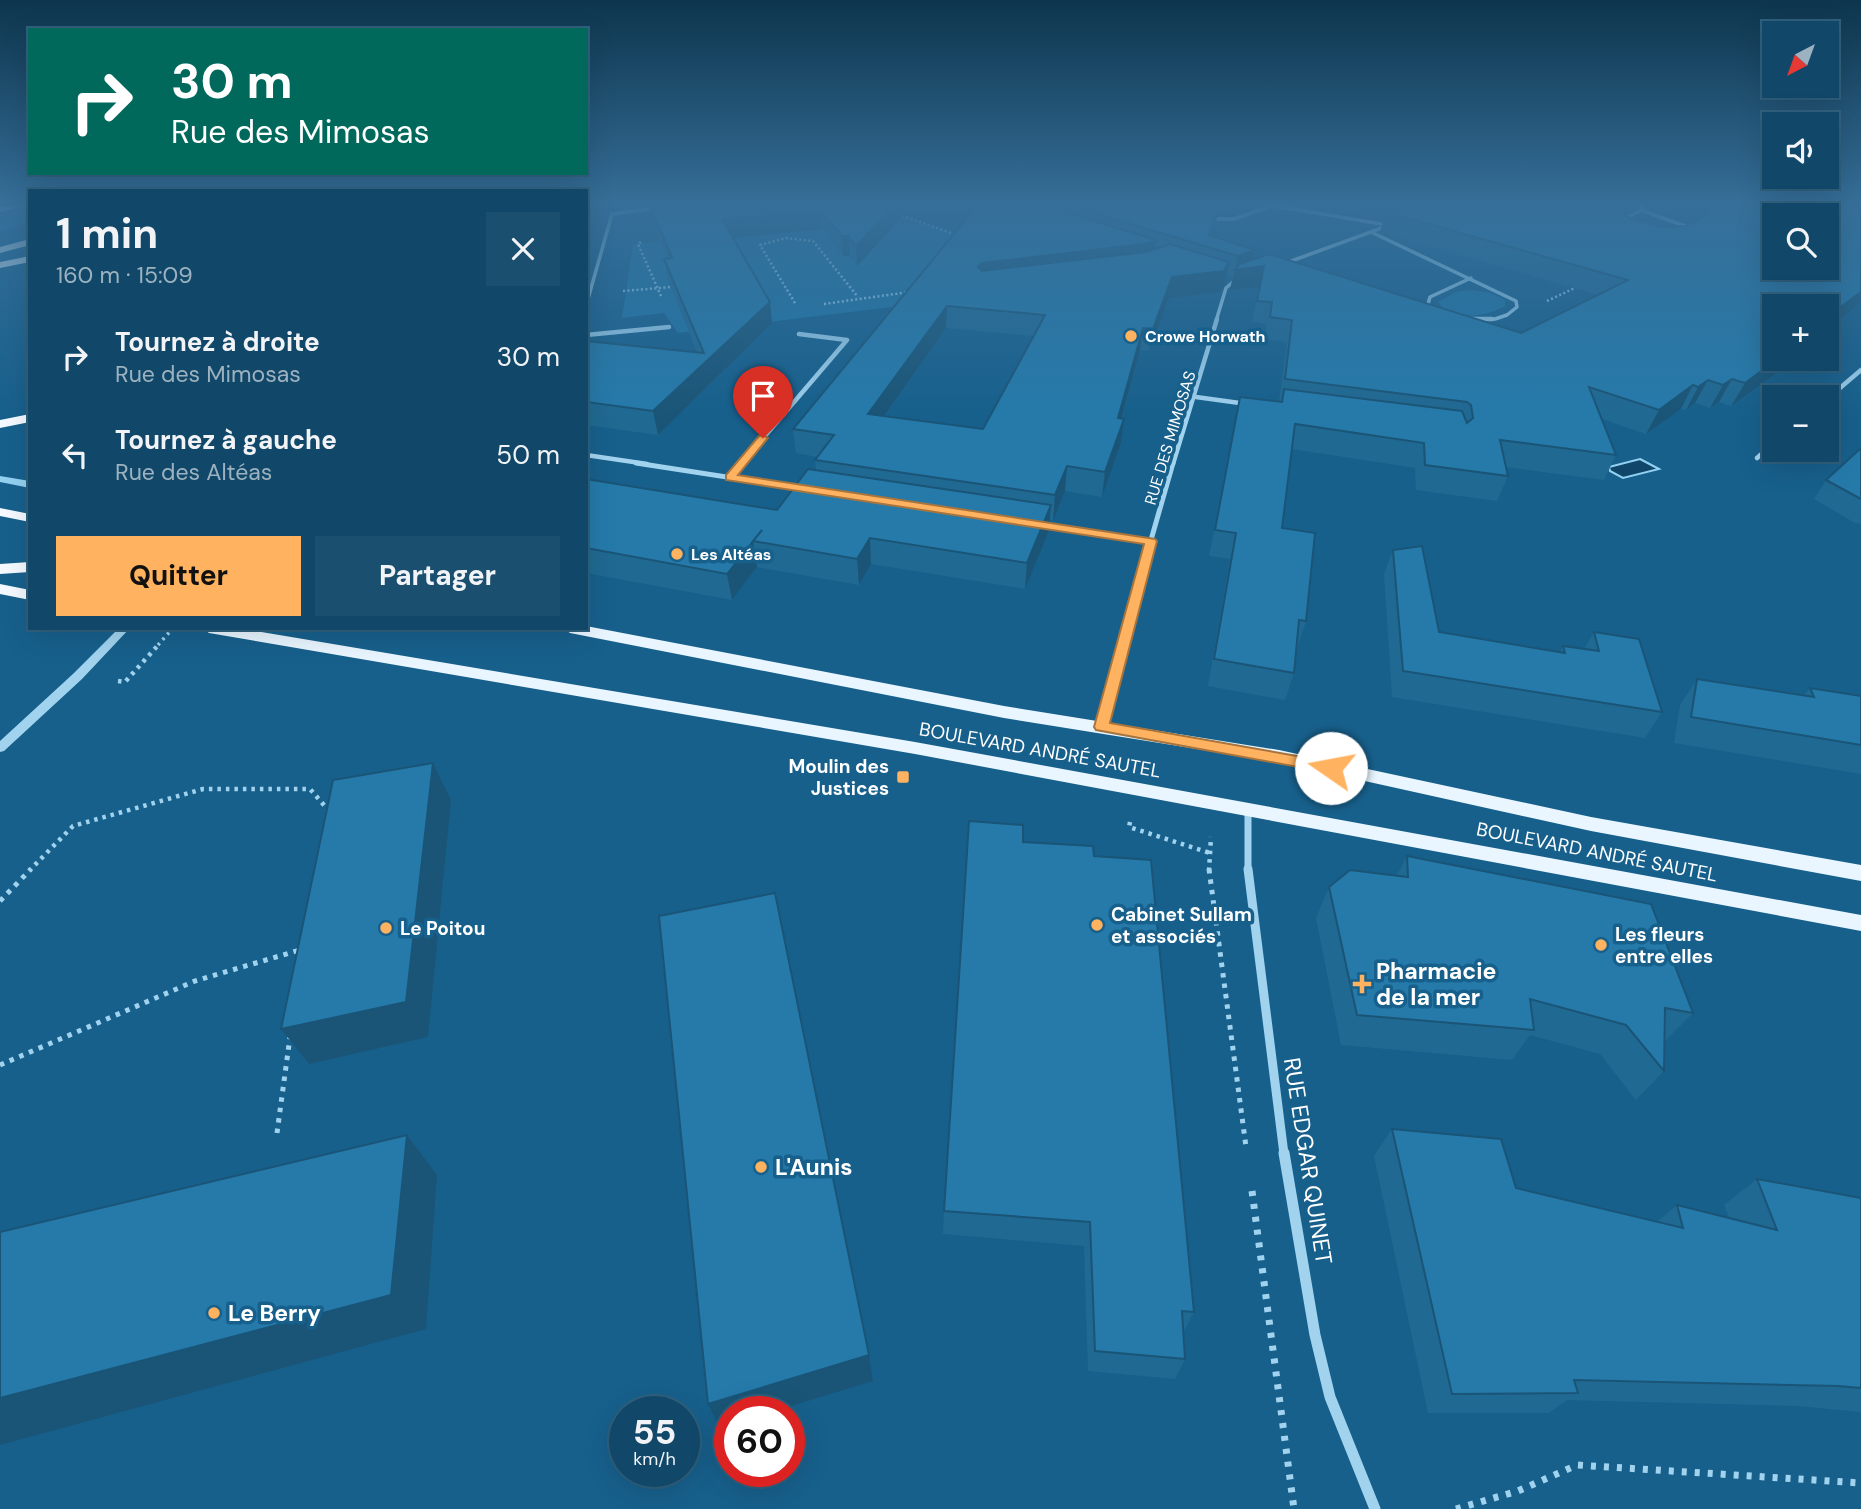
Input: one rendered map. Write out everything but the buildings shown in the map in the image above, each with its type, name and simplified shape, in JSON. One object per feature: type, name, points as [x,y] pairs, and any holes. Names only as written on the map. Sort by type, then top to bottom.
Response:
[{"type":"highway","points":[[0,424],[28,418]]},
{"type":"highway","points":[[0,512],[28,518]]},
{"type":"highway","points":[[0,569],[28,567]]},
{"type":"highway","points":[[0,589],[28,595]]},
{"type":"main road","name":"BOULEVARD ANDRÉ SAUTEL","points":[[221,630],[888,743],[1861,923]]},
{"type":"main road","name":"BOULEVARD ANDRÉ SAUTEL","points":[[580,630],[1004,712],[1279,756],[1591,824],[1861,873]]},
{"type":"street","points":[[588,299],[595,275]]},
{"type":"street","points":[[1465,275],[1516,301],[1517,307],[1513,312],[1500,317],[1465,319]]},
{"type":"street","points":[[1224,279],[1234,281],[1241,278]]},
{"type":"street","points":[[1443,314],[1433,309],[1427,300],[1471,278]]},
{"type":"street","name":"RUE DES MIMOSAS","points":[[1102,727],[1151,541],[1196,397],[1226,288],[1234,281]]},
{"type":"street","points":[[588,335],[669,327]]},
{"type":"street","points":[[730,477],[847,340],[799,334]]},
{"type":"street","points":[[1839,389],[1861,370]]},
{"type":"street","points":[[1196,397],[1253,404]]},
{"type":"street","points":[[1757,458],[1762,454]]},
{"type":"street","points":[[588,456],[812,490]]},
{"type":"street","points":[[1031,523],[1151,541]]},
{"type":"street","points":[[0,748],[123,630]]},
{"type":"street","name":"RUE EDGAR QUINET","points":[[1248,809],[1247,865],[1284,1152],[1315,1335],[1330,1397],[1375,1509]]},
{"type":"path","points":[[652,275],[662,300]]},
{"type":"path","points":[[778,275],[799,310]]},
{"type":"path","points":[[841,275],[859,298]]},
{"type":"path","points":[[1516,301],[1553,299],[1586,283]]},
{"type":"path","points":[[590,292],[671,287]]},
{"type":"path","points":[[0,901],[73,826],[203,789],[310,789],[332,815]]},
{"type":"path","points":[[301,962],[306,936]]},
{"type":"path","points":[[0,1065],[195,981],[303,949]]},
{"type":"path","points":[[276,1133],[292,1028]]},
{"type":"path","points":[[1457,1509],[1518,1491],[1577,1465],[1861,1483]]},
{"type":"shaded area","points":[[628,275],[1003,275],[1015,292],[678,333],[664,313],[622,318]]},
{"type":"shaded area","points":[[1471,290],[1491,293],[1505,300],[1505,306],[1470,316],[1452,313],[1438,302],[1456,292]]},
{"type":"shaded area","points":[[1640,459],[1659,469],[1623,478],[1610,471],[1609,467]]},
{"type":"waterway","points":[[0,479],[28,485]]},
{"type":"place","name":"Crowe Horwath","points":[[1131,336]]},
{"type":"place","name":"Les Altéas","points":[[677,554]]},
{"type":"place","name":"Moulin des Justices","points":[[903,777]]},
{"type":"place","name":"Cabinet Sullam et associés","points":[[1097,925]]},
{"type":"place","name":"Le Poitou","points":[[386,928]]},
{"type":"place","name":"Les fleurs entre elles","points":[[1601,945]]},
{"type":"place","name":"Pharmacie de la mer","points":[[1362,984]]},
{"type":"place","name":"L'Aunis","points":[[761,1167]]},
{"type":"place","name":"Le Berry","points":[[214,1313]]},
{"type":"route","points":[[763,438],[730,477],[1151,541],[1102,727],[1279,756],[1331,768]]}]
